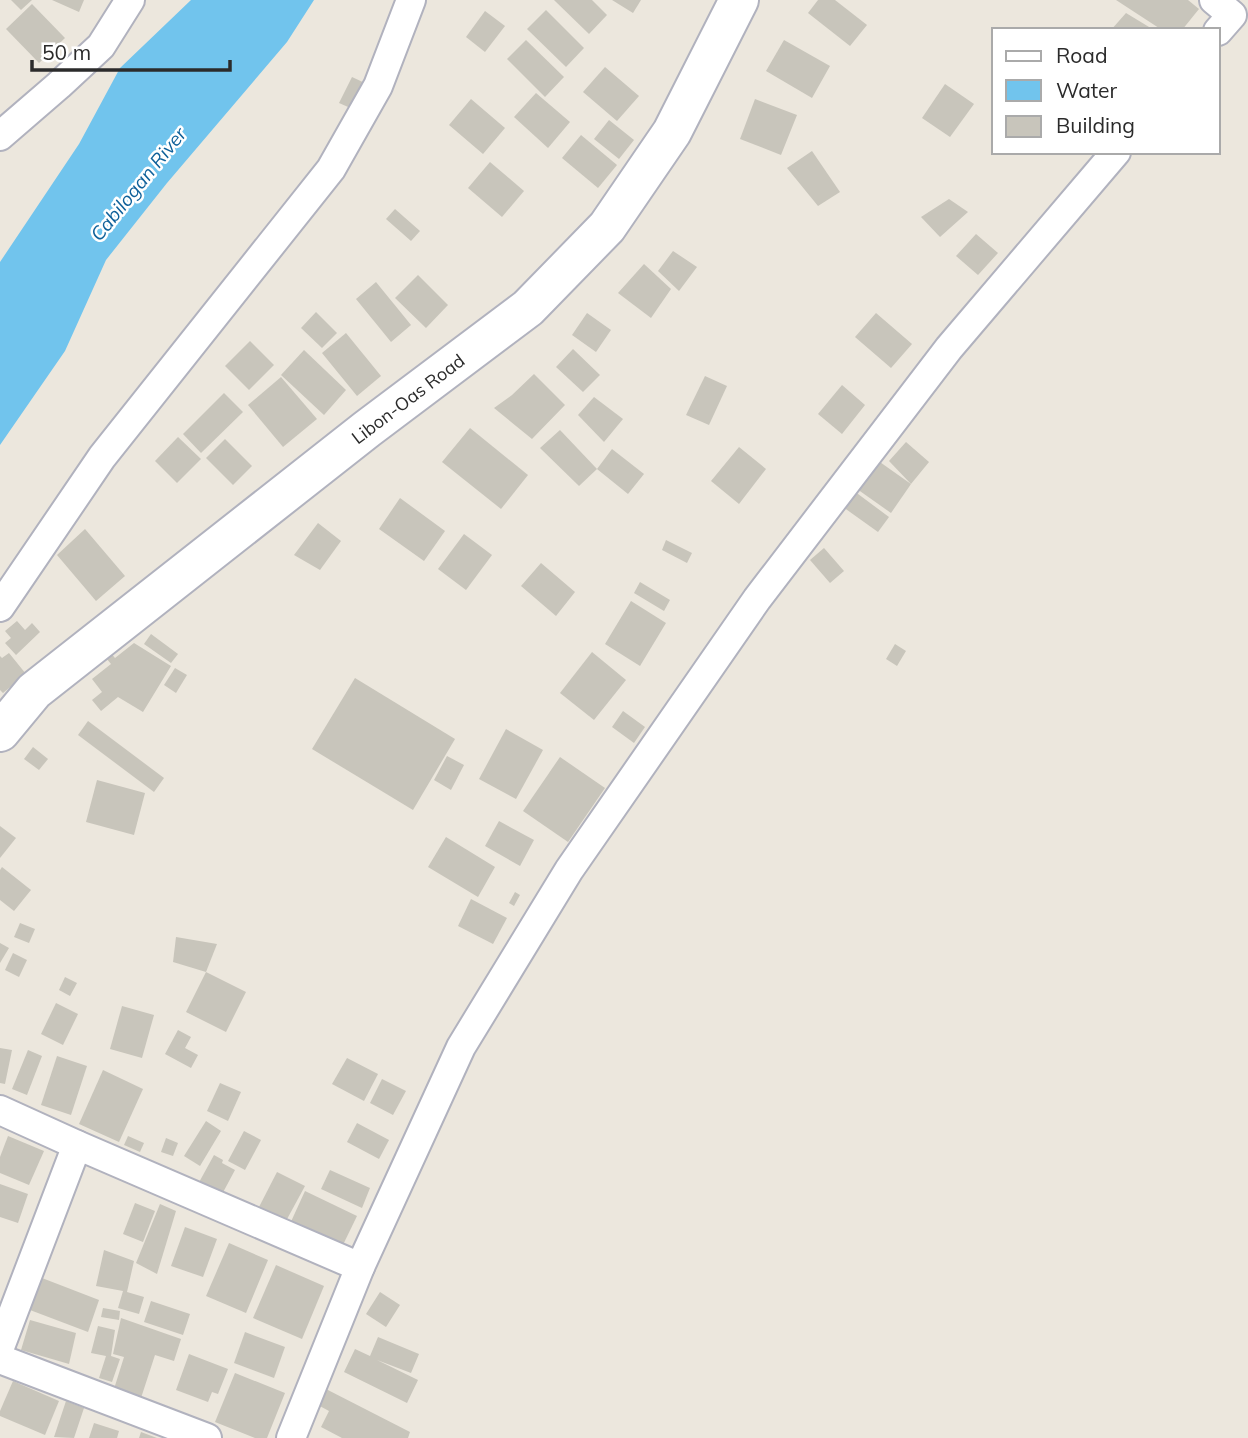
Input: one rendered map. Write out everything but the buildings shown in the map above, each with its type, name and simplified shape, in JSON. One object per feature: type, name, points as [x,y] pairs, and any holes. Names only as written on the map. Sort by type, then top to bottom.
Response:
[{"type":"main road","name":"Libon-Oas Road","points":[[0,732],[34,691],[356,437],[528,308],[607,227],[672,132],[739,0]]},
{"type":"street","points":[[0,136],[101,46],[130,0]]},
{"type":"street","points":[[0,607],[102,457],[331,169],[378,86],[411,0]]},
{"type":"street","points":[[1214,0],[1232,15],[1220,29]]},
{"type":"street","points":[[291,1438],[360,1267],[461,1047],[569,870],[757,599],[949,348],[1114,154]]},
{"type":"street","points":[[0,1110],[360,1267]]},
{"type":"street","points":[[0,1347],[78,1145]]},
{"type":"street","points":[[0,1359],[207,1438]]},
{"type":"water","name":"Cabilogan River","points":[[191,0],[314,0],[287,42],[167,183],[106,260],[65,351],[0,445],[0,262],[79,144],[120,68]]}]
